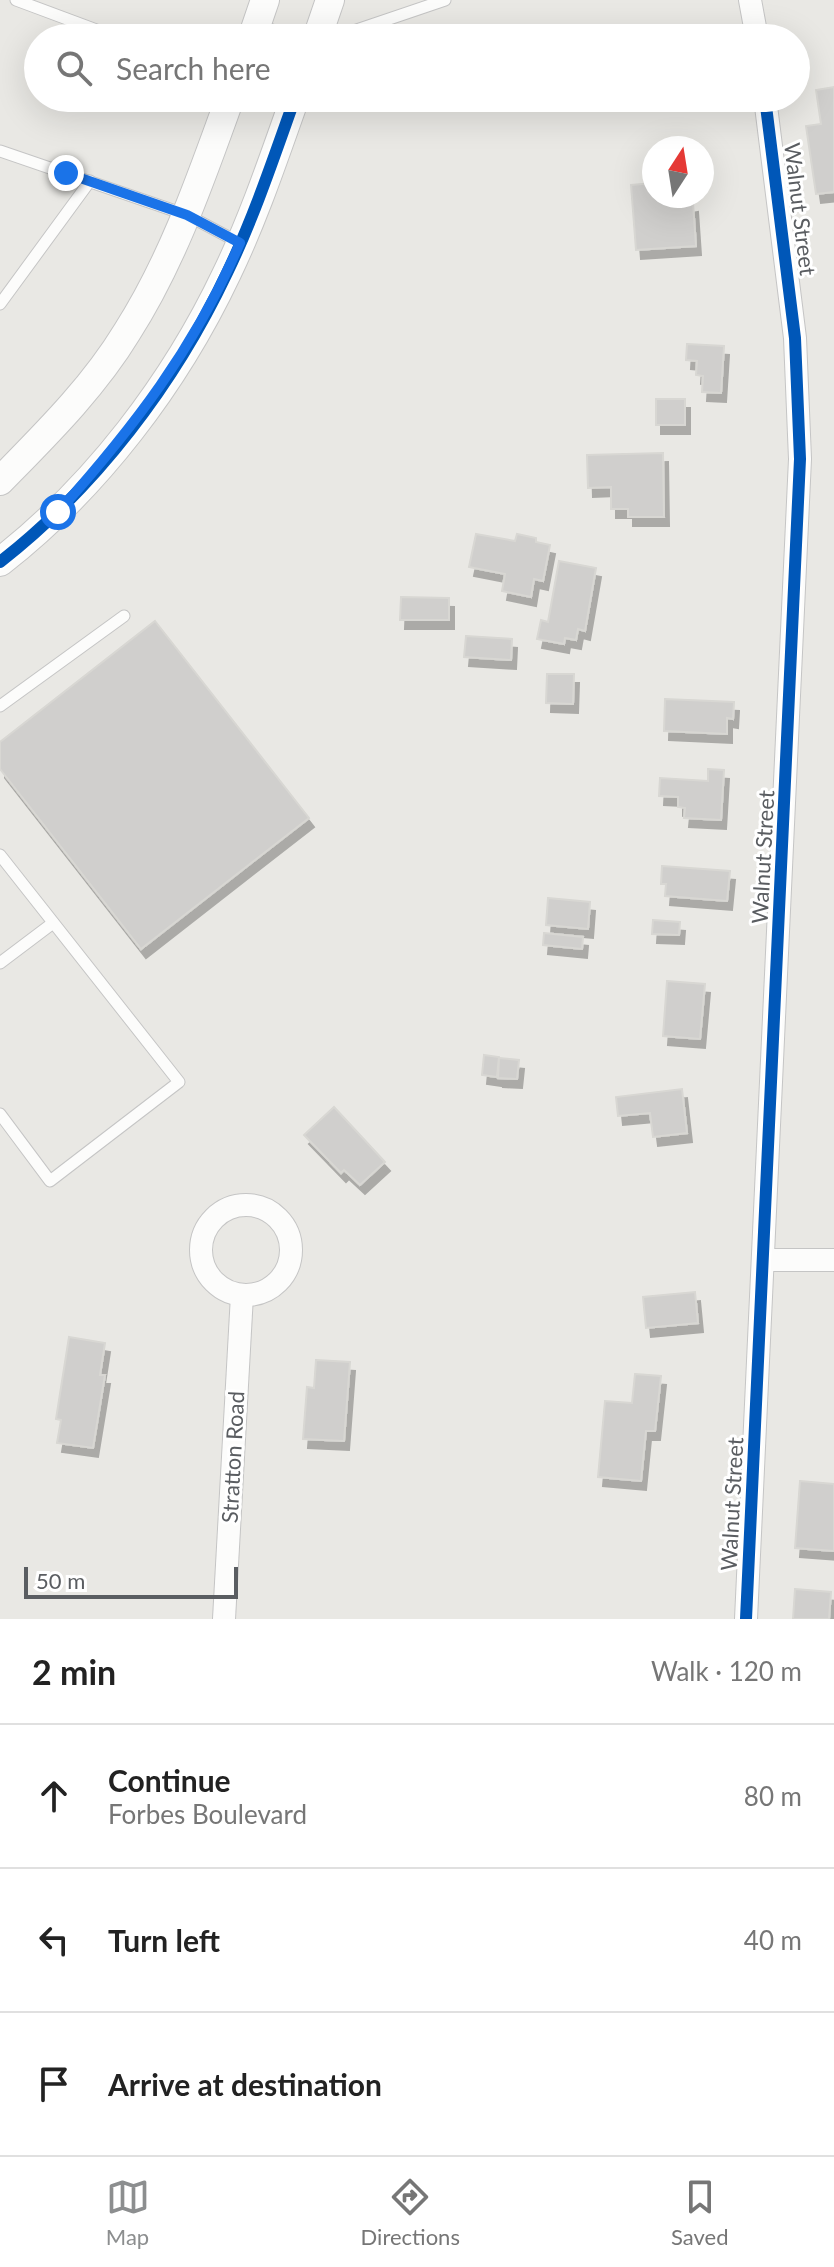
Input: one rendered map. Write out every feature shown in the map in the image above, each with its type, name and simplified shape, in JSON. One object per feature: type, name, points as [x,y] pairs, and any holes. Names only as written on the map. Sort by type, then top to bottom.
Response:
[{"type":"street","points":[[322,24],[330,0]]},
{"type":"street","points":[[750,0],[754,24]]},
{"type":"street","points":[[0,481],[76,400],[127,333],[187,215],[225,112]]},
{"type":"street","points":[[0,562],[58,512],[117,446],[154,397],[194,335],[240,243],[290,112]]},
{"type":"street","name":"Walnut Street","points":[[746,1619],[800,459],[795,338],[767,112]]},
{"type":"street","points":[[250,1205],[265,1209],[278,1218],[287,1231],[291,1246],[283,1275],[272,1287],[242,1295],[217,1284],[207,1274],[201,1247],[204,1233],[221,1212],[234,1206],[250,1205]]},
{"type":"street","points":[[765,1260],[834,1260]]},
{"type":"street","name":"Stratton Road","points":[[224,1619],[242,1295]]},
{"type":"lane","points":[[16,0],[80,24]]},
{"type":"lane","points":[[374,24],[445,0]]},
{"type":"lane","points":[[0,151],[187,215],[240,243]]},
{"type":"lane","points":[[0,304],[90,181]]},
{"type":"lane","points":[[0,706],[124,616]]},
{"type":"lane","points":[[0,855],[179,1082],[50,1181],[0,1114]]},
{"type":"lane","points":[[0,963],[53,923]]},
{"type":"building","points":[[834,87],[834,192],[816,194],[806,126],[821,124],[816,90]]},
{"type":"building","points":[[642,184],[642,208],[693,208],[696,246],[636,250],[631,185]]},
{"type":"building","points":[[687,344],[724,346],[721,393],[702,392],[703,376],[696,375],[697,361],[686,360]]},
{"type":"building","points":[[656,399],[685,399],[685,425],[656,425]]},
{"type":"building","points":[[663,453],[664,517],[628,517],[628,509],[611,509],[611,487],[588,488],[587,455]]},
{"type":"building","points":[[476,534],[515,541],[517,534],[550,545],[543,581],[534,579],[531,597],[502,591],[505,574],[469,567]]},
{"type":"building","points":[[559,561],[596,568],[585,631],[578,629],[576,640],[565,638],[564,644],[537,639],[541,620],[548,622]]},
{"type":"building","points":[[401,597],[449,598],[449,620],[400,620]]},
{"type":"building","points":[[155,621],[309,818],[141,949],[0,769],[0,742]]},
{"type":"building","points":[[466,636],[512,639],[511,660],[464,657]]},
{"type":"building","points":[[547,674],[574,674],[573,704],[546,703]]},
{"type":"building","points":[[665,699],[734,702],[733,719],[727,718],[727,734],[664,731]]},
{"type":"building","points":[[708,769],[724,770],[721,820],[684,818],[685,808],[678,807],[678,797],[659,796],[660,778],[708,781]]},
{"type":"building","points":[[662,866],[730,871],[727,901],[665,896],[666,884],[661,884]]},
{"type":"building","points":[[548,898],[590,902],[588,929],[546,925]]},
{"type":"building","points":[[653,920],[680,922],[679,935],[652,934]]},
{"type":"building","points":[[544,933],[583,937],[582,949],[543,945]]},
{"type":"building","points":[[667,981],[705,984],[700,1039],[663,1036]]},
{"type":"building","points":[[484,1055],[499,1057],[497,1077],[482,1075]]},
{"type":"building","points":[[499,1058],[519,1060],[517,1079],[498,1078]]},
{"type":"building","points":[[682,1089],[687,1133],[653,1137],[650,1113],[618,1116],[616,1097]]},
{"type":"building","points":[[334,1107],[385,1162],[360,1185],[344,1170],[341,1173],[304,1135]]},
{"type":"building","points":[[695,1292],[698,1323],[646,1328],[643,1297]]},
{"type":"building","points":[[69,1337],[105,1343],[100,1375],[105,1375],[93,1448],[57,1443],[61,1420],[56,1419]]},
{"type":"building","points":[[316,1360],[350,1362],[344,1441],[303,1439],[307,1387],[314,1388]]},
{"type":"building","points":[[635,1374],[661,1376],[655,1431],[646,1431],[641,1481],[598,1477],[605,1401],[632,1403]]},
{"type":"building","points":[[800,1481],[834,1484],[834,1551],[795,1548]]},
{"type":"building","points":[[795,1589],[831,1592],[829,1619],[793,1619]]},
{"type":"cycle path","points":[[0,562],[69,501],[130,431],[158,393],[206,314],[237,252],[290,112]]},
{"type":"cycle path","points":[[746,1619],[800,459],[795,338],[767,112]]},
{"type":"route","points":[[58,512],[117,446],[163,385],[227,274],[240,243],[187,215],[66,173]]}]
